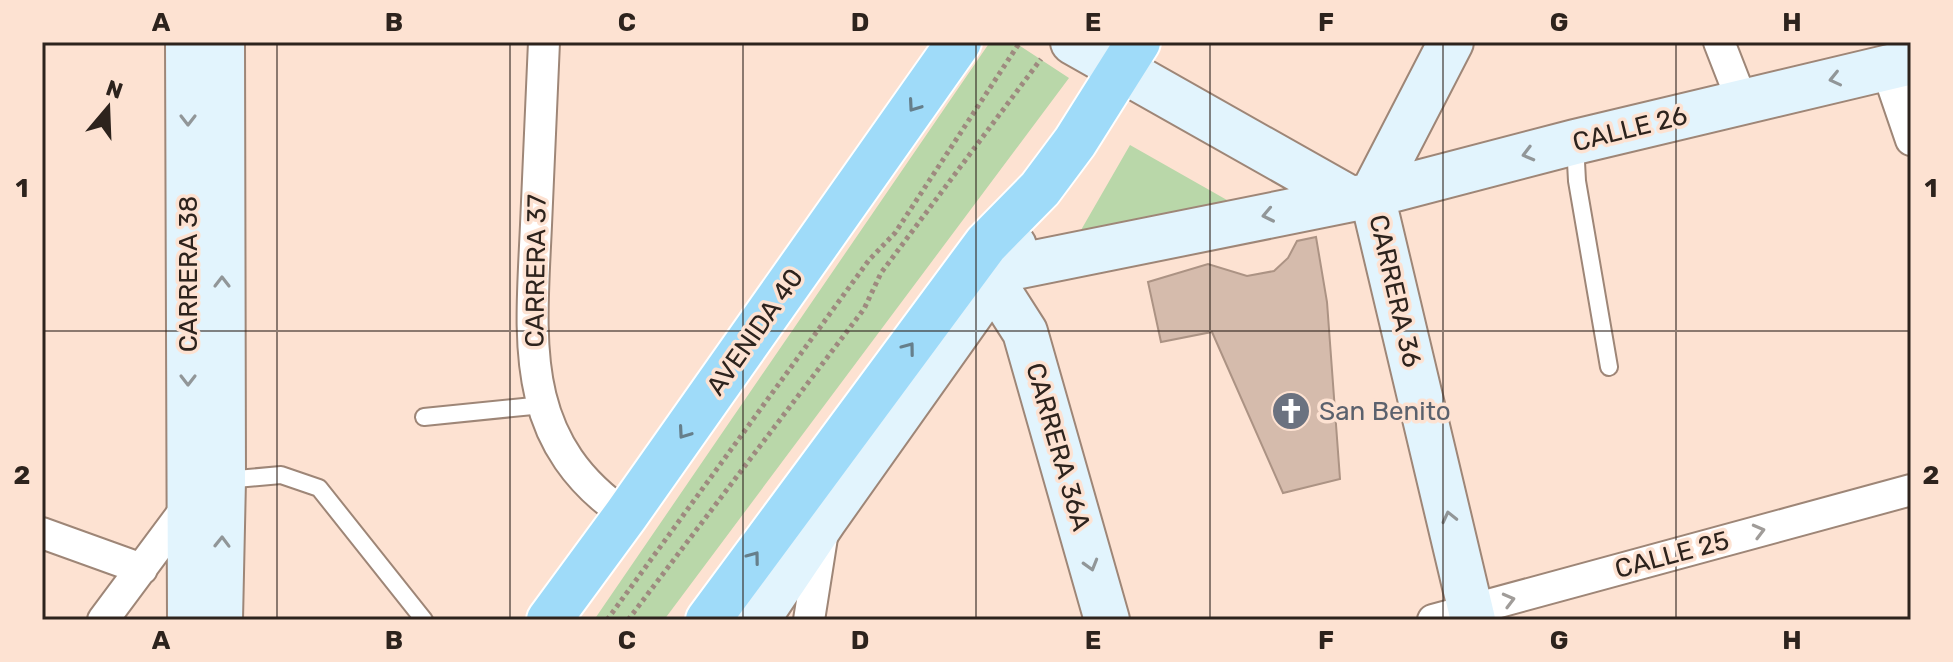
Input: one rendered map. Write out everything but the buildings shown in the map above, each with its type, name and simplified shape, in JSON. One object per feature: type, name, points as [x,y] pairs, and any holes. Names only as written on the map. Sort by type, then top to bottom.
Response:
[{"type":"highway","name":"AVENIDA 40","points":[[549,620],[959,42]]},
{"type":"highway","points":[[708,620],[986,244],[1040,189],[1130,56]]},
{"type":"street","name":"CARRERA 38","points":[[188,42],[190,620]]},
{"type":"street","name":"CARRERA 38","points":[[220,620],[223,472],[222,42]]},
{"type":"street","name":"CARRERA 37","points":[[544,42],[531,325],[536,379],[543,405],[566,454],[599,496],[626,515]]},
{"type":"street","points":[[1059,48],[1130,56],[1360,196],[1451,42]]},
{"type":"street","points":[[1719,42],[1742,101]]},
{"type":"street","points":[[1898,64],[1911,140]]},
{"type":"street","name":"CALLE 26","points":[[997,276],[1360,196],[1898,64]]},
{"type":"street","points":[[757,620],[997,276],[1040,189]]},
{"type":"street","name":"CARRERA 36","points":[[1360,196],[1459,617]]},
{"type":"street","name":"CARRERA 36A","points":[[997,276],[1025,332],[1107,620]]},
{"type":"street","points":[[103,620],[188,506],[223,472]]},
{"type":"street","name":"CALLE 25","points":[[1459,617],[1911,490]]},
{"type":"street","points":[[809,620],[825,519]]},
{"type":"street","points":[[42,533],[142,569]]},
{"type":"lane","points":[[1575,142],[1577,181],[1609,367]]},
{"type":"lane","points":[[424,417],[543,405]]},
{"type":"lane","points":[[223,472],[281,475],[319,488],[424,620]]},
{"type":"path","points":[[607,620],[869,260],[895,233],[1020,42]]},
{"type":"path","points":[[628,620],[864,309],[881,273],[1059,48]]},
{"type":"green space","points":[[990,42],[1014,42],[1069,78],[664,620],[594,620]]},
{"type":"green space","points":[[1130,145],[1234,204],[1077,237]]},
{"type":"place","name":"San Benito","points":[[1291,411]]}]
